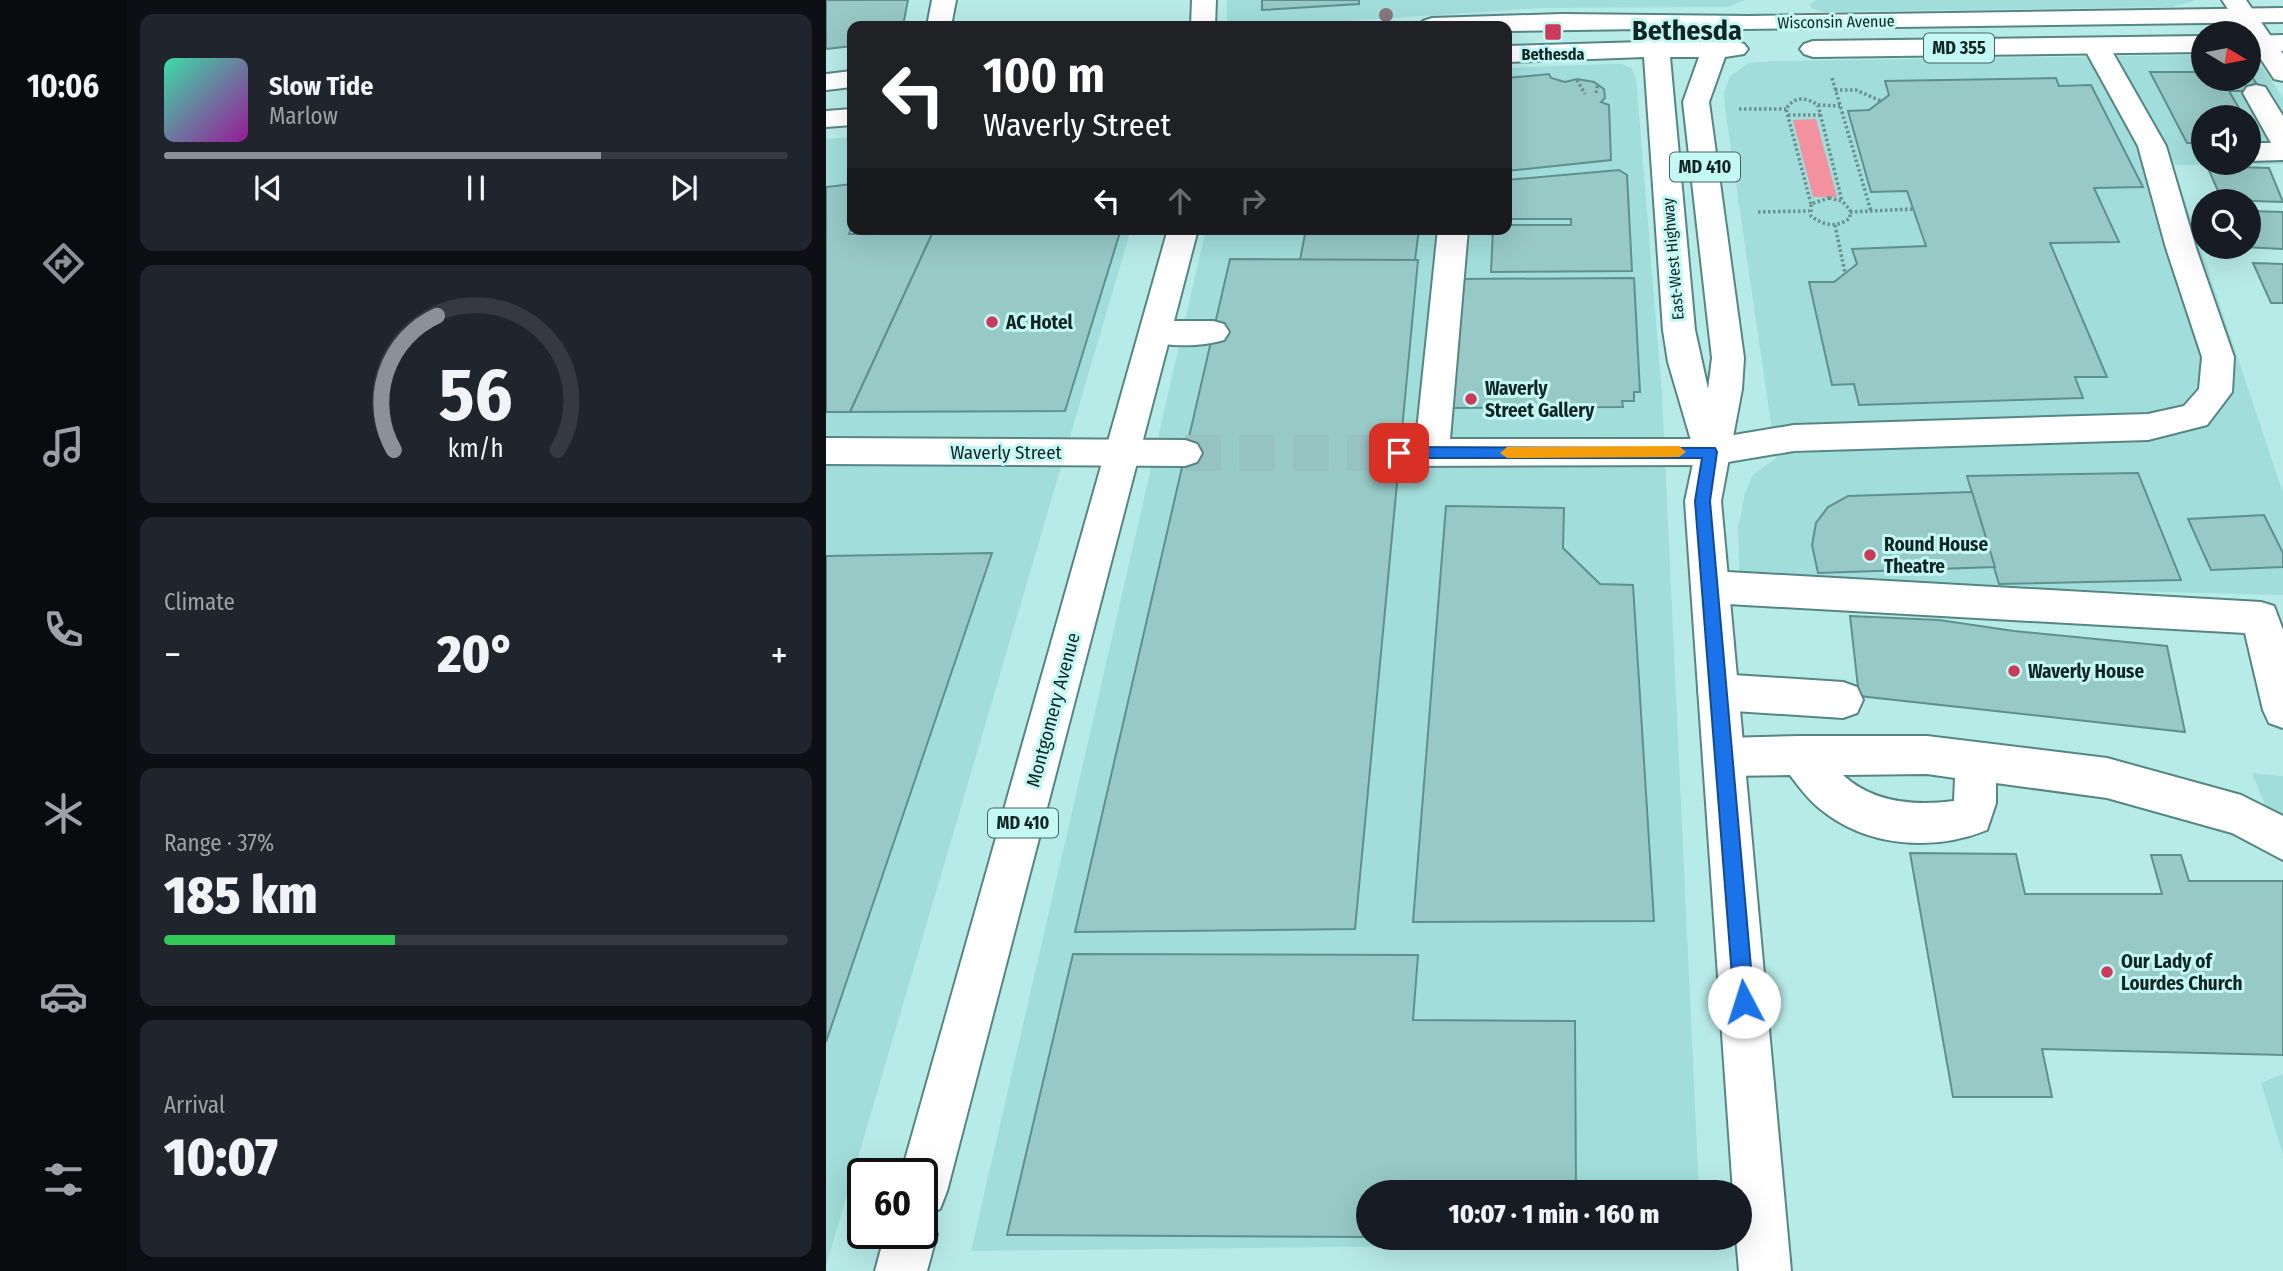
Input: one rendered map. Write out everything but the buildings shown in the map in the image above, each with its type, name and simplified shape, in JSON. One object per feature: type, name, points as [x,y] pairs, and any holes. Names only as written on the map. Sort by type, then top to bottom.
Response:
[{"type":"main road","points":[[940,21],[944,0]]},
{"type":"main road","points":[[1203,21],[1204,0]]},
{"type":"main road","points":[[1715,49],[1749,23],[1790,0]]},
{"type":"main road","points":[[2239,8],[2283,73]]},
{"type":"main road","name":"Wisconsin Avenue","points":[[1512,53],[1749,23],[2239,8],[2283,15]]},
{"type":"main road","name":"Wisconsin Avenue","points":[[1512,29],[1655,34],[1715,49],[1755,48]]},
{"type":"main road","name":"East-West Highway","points":[[1655,34],[1679,330],[1684,362],[1710,452]]},
{"type":"main road","name":"Wisconsin Avenue","points":[[1795,48],[2191,44]]},
{"type":"main road","points":[[1452,235],[1443,326],[1415,453],[1710,452],[1794,438],[2148,427],[2195,416],[2215,392],[2218,357],[2181,248],[2152,146],[2096,46]]},
{"type":"main road","name":"East-West Highway","points":[[1715,49],[1696,102],[1728,358],[1725,389],[1710,452],[1703,501],[1765,1271]]},
{"type":"main road","points":[[826,82],[847,80]]},
{"type":"main road","points":[[2256,93],[2283,139]]},
{"type":"main road","points":[[826,119],[847,117]]},
{"type":"main road","points":[[2261,152],[2283,151]]},
{"type":"main road","name":"Montgomery Avenue","points":[[931,1158],[1181,235]]},
{"type":"main road","points":[[1412,325],[1443,326]]},
{"type":"main road","points":[[1156,332],[1213,332]]},
{"type":"main road","name":"Waverly Street","points":[[826,451],[1185,453]]},
{"type":"main road","points":[[1710,587],[2261,618],[2283,710]]},
{"type":"main road","points":[[1718,692],[1843,700]]},
{"type":"main road","points":[[1800,755],[1837,797],[1879,817],[1922,825],[1961,821],[1972,816],[1976,762]]},
{"type":"main road","points":[[1724,757],[1927,755],[2107,778],[2241,815],[2283,839]]},
{"type":"main road","points":[[901,1271],[907,1249]]},
{"type":"path","points":[[1829,71],[1871,211]]},
{"type":"path","points":[[1577,79],[1585,94]]},
{"type":"path","points":[[1592,89],[1598,83],[1596,93]]},
{"type":"path","points":[[1836,90],[1856,90],[1881,101]]},
{"type":"path","points":[[1809,211],[1811,204],[1786,109],[1791,100],[1797,99],[1810,100],[1818,105],[1840,106]]},
{"type":"path","points":[[1758,212],[1809,211],[1819,222],[1835,225],[1850,218],[1850,212],[1842,201],[1818,105]]},
{"type":"path","points":[[1739,109],[1786,109]]},
{"type":"path","points":[[1788,116],[1821,115]]},
{"type":"path","points":[[1811,204],[1826,198],[1842,201]]},
{"type":"path","points":[[1850,212],[1913,209]]},
{"type":"path","points":[[1835,225],[1845,273]]},
{"type":"shaded area","points":[[1227,0],[1746,0],[1727,7],[1541,8],[1346,21],[1227,19]]},
{"type":"shaded area","points":[[1816,0],[2196,0],[2172,7],[1823,12],[1811,8],[1810,4]]},
{"type":"shaded area","points":[[2191,55],[2191,91],[2261,91],[2261,67],[2264,69],[2283,98],[2283,164],[2261,164],[2261,105],[2191,105],[2191,165],[2173,165],[2191,219],[2191,259],[2205,259],[2283,493],[2283,595],[1740,581],[1738,529],[1745,493],[1753,475],[1776,458],[1725,108],[1724,93],[1730,76],[1749,63]]},
{"type":"shaded area","points":[[1622,64],[1631,68],[1636,78],[1662,394],[1698,1180],[1356,1180],[1356,1247],[971,1251],[1205,235],[1512,235],[1512,68]]},
{"type":"shaded area","points":[[1816,119],[1837,197],[1813,197],[1793,120]]},
{"type":"shaded area","points":[[847,137],[847,235],[1129,235],[858,1158],[847,1158],[847,1195],[826,1266],[826,139]]},
{"type":"shaded area","points":[[2252,773],[2283,776],[2283,850]]},
{"type":"shaded area","points":[[2283,1074],[2283,1155],[2261,1083]]},
{"type":"tunnel","points":[[1185,453],[1399,453]]},
{"type":"slow traffic","points":[[1507,453],[1679,452]]},
{"type":"place","name":"Bethesda","points":[[1553,32]]},
{"type":"place","name":"AC Hotel","points":[[992,322]]},
{"type":"place","name":"Waverly Street Gallery","points":[[1471,399]]},
{"type":"place","name":"Round House Theatre","points":[[1870,555]]},
{"type":"place","name":"Waverly House","points":[[2014,671]]},
{"type":"place","name":"Our Lady of Lourdes Church","points":[[2107,972]]},
{"type":"district","name":"Bethesda","points":[[1687,30]]},
{"type":"route","points":[[1399,453],[1710,452],[1703,501],[1744,1002]]}]
